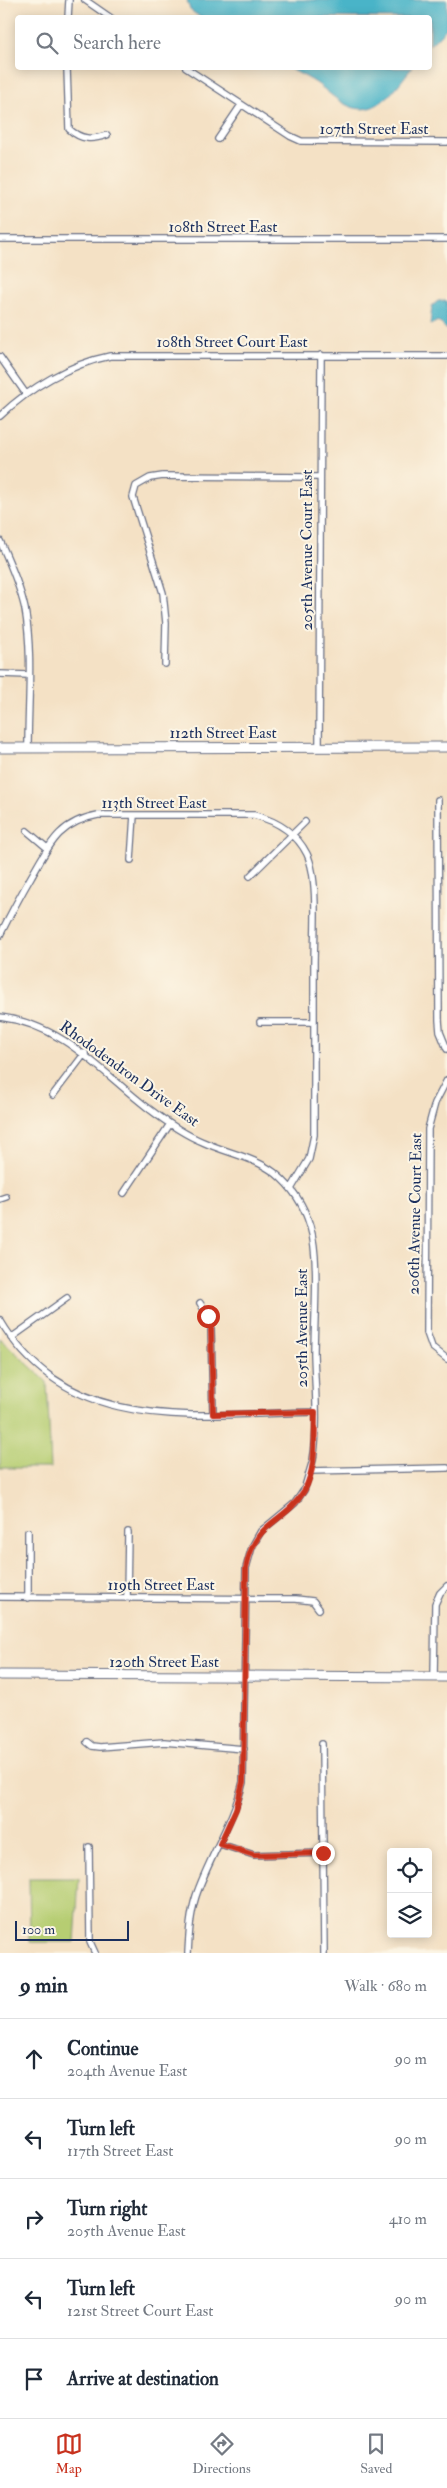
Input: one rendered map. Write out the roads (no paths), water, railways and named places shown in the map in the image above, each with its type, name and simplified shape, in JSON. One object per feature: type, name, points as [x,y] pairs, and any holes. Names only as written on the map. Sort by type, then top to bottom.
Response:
[{"type":"street","points":[[68,15],[69,0]]},
{"type":"street","points":[[85,0],[107,15]]},
{"type":"street","points":[[67,70],[69,129],[74,134],[90,140],[107,135]]},
{"type":"street","points":[[189,70],[241,105],[218,139]]},
{"type":"street","name":"107th Street East","points":[[241,105],[301,141],[447,142]]},
{"type":"street","name":"108th Street East","points":[[0,239],[447,239]]},
{"type":"street","name":"205th Avenue Court East","points":[[319,746],[321,355]]},
{"type":"street","name":"108th Street Court East","points":[[0,416],[26,394],[74,367],[110,356],[447,356]]},
{"type":"street","points":[[0,357],[26,394]]},
{"type":"street","points":[[165,664],[166,623],[163,593],[132,497],[133,490],[138,484],[150,478],[163,476],[320,477]]},
{"type":"street","points":[[0,541],[13,570],[25,610],[28,675],[28,748]]},
{"type":"street","points":[[0,674],[28,675]]},
{"type":"street","name":"112th Street East","points":[[0,748],[447,747]]},
{"type":"street","points":[[438,800],[439,1020],[440,1032],[447,1049]]},
{"type":"street","name":"113th Street East","points":[[0,935],[46,848],[61,831],[81,820],[98,815],[254,815],[278,824],[292,834]]},
{"type":"street","points":[[131,860],[134,815]]},
{"type":"street","points":[[250,876],[305,822]]},
{"type":"street","points":[[27,831],[46,848]]},
{"type":"street","points":[[291,1189],[309,1159],[314,1135],[314,901],[312,872],[308,856],[292,834]]},
{"type":"street","name":"Rhododendron Drive East","points":[[0,1017],[45,1029],[85,1053],[148,1108],[170,1124],[202,1142],[245,1157],[266,1167],[291,1189]]},
{"type":"street","points":[[260,1022],[314,1022]]},
{"type":"street","points":[[53,1095],[85,1053]]},
{"type":"street","name":"206th Avenue Court East","points":[[447,1080],[435,1103],[428,1129],[427,1333],[434,1350],[447,1360]]},
{"type":"street","points":[[124,1193],[170,1124]]},
{"type":"street","name":"205th Avenue East","points":[[188,1953],[190,1920],[194,1902],[241,1791],[244,1749],[246,1568],[252,1547],[261,1531],[295,1503],[304,1490],[314,1454],[314,1248],[304,1210],[291,1189]]},
{"type":"street","points":[[11,1338],[67,1298]]},
{"type":"street","points":[[200,1303],[208,1316],[211,1328],[213,1414]]},
{"type":"street","points":[[0,1320],[2,1328],[27,1358],[46,1375],[67,1389],[93,1400],[146,1413],[315,1412]]},
{"type":"street","points":[[310,1471],[447,1468]]},
{"type":"street","points":[[28,1532],[28,1598]]},
{"type":"street","points":[[128,1532],[128,1598]]},
{"type":"street","points":[[434,1677],[435,1604],[440,1593],[447,1586]]},
{"type":"street","name":"119th Street East","points":[[0,1597],[246,1597],[309,1600],[313,1601],[319,1609]]},
{"type":"street","name":"120th Street East","points":[[0,1675],[447,1677]]},
{"type":"street","points":[[87,1742],[92,1746],[100,1747],[164,1742],[244,1749]]},
{"type":"street","points":[[322,1744],[324,1953]]},
{"type":"street","points":[[220,1844],[254,1855],[323,1853]]},
{"type":"street","points":[[90,1847],[90,1942],[95,1953]]},
{"type":"water","points":[[187,0],[447,0],[447,28],[432,43],[432,15],[197,15],[190,10]]},
{"type":"water","points":[[292,70],[410,70],[385,99],[377,105],[361,109],[353,108],[338,100],[307,77]]},
{"type":"water","points":[[438,301],[447,301],[447,330],[438,321],[430,325],[432,306]]}]
